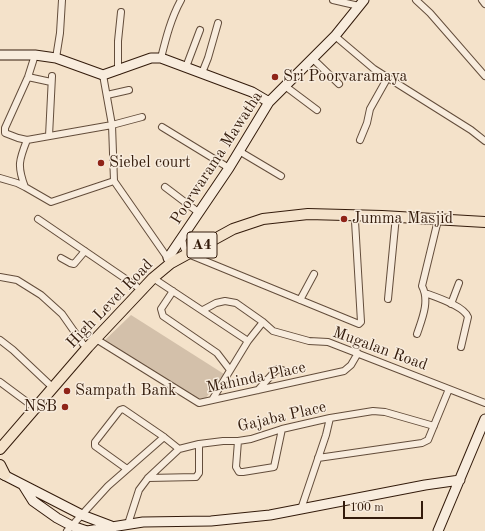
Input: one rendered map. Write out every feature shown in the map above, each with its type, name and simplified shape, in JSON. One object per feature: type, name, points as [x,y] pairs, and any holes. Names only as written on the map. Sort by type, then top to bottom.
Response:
[{"type":"highway","name":"High Level Road","points":[[0,442],[136,286],[185,247],[241,220],[265,213],[285,210],[350,208],[485,217]]},
{"type":"highway","name":"High Level Road","points":[[185,247],[254,222],[294,215],[344,214],[485,222]]},
{"type":"highway","name":"High Level Road","points":[[0,442],[49,384],[85,346],[96,339],[169,261]]},
{"type":"highway","points":[[0,465],[2,474]]},
{"type":"main road","name":"Poorwarama Mawatha","points":[[169,261],[185,247],[198,212],[229,168],[269,102],[335,36],[362,3]]},
{"type":"main road","points":[[0,55],[35,55],[56,58],[103,75],[118,71],[151,58],[161,58],[252,92],[269,102]]},
{"type":"main road","points":[[438,531],[485,419]]},
{"type":"main road","points":[[2,474],[82,515],[115,528]]},
{"type":"main road","points":[[23,485],[33,501],[69,528],[87,531],[115,528],[143,522],[211,521],[270,515],[425,485],[460,480]]},
{"type":"street","points":[[56,58],[60,33],[62,0]]},
{"type":"street","points":[[161,58],[167,33],[181,0]]},
{"type":"street","name":"Poorwarama Mawatha","points":[[333,0],[362,3]]},
{"type":"street","points":[[416,0],[430,13],[485,76]]},
{"type":"street","points":[[482,0],[485,4]]},
{"type":"street","points":[[118,71],[118,42],[121,12]]},
{"type":"street","points":[[202,73],[218,23]]},
{"type":"street","points":[[186,67],[200,30]]},
{"type":"street","points":[[335,36],[374,69],[471,130],[485,141]]},
{"type":"street","points":[[35,55],[28,78],[5,128],[5,133],[27,140],[112,125],[142,117]]},
{"type":"street","points":[[312,58],[339,84]]},
{"type":"street","points":[[103,75],[112,125],[114,181],[169,261]]},
{"type":"street","points":[[360,140],[367,123],[370,109],[388,77]]},
{"type":"street","points":[[28,78],[51,79],[49,136]]},
{"type":"street","points":[[285,86],[317,110]]},
{"type":"street","points":[[107,95],[129,90]]},
{"type":"street","points":[[162,127],[229,168]]},
{"type":"street","points":[[25,187],[20,173],[20,158],[27,140]]},
{"type":"street","points":[[239,151],[281,176]]},
{"type":"street","points":[[0,178],[17,183],[51,202],[114,181]]},
{"type":"street","points":[[164,187],[198,212]]},
{"type":"street","points":[[344,214],[350,219],[355,220],[360,220],[365,215]]},
{"type":"street","points":[[388,299],[396,216]]},
{"type":"street","points":[[38,219],[136,286]]},
{"type":"street","points":[[185,247],[300,300],[359,324],[361,322],[355,220]]},
{"type":"street","points":[[417,334],[424,311],[426,293],[422,286],[438,220]]},
{"type":"street","points":[[61,258],[74,264],[85,251]]},
{"type":"street","points":[[300,300],[314,274]]},
{"type":"street","points":[[0,277],[17,280],[41,294],[62,314],[85,346]]},
{"type":"street","points":[[153,278],[248,340]]},
{"type":"street","points":[[451,304],[459,283]]},
{"type":"street","points":[[173,292],[161,309],[163,316],[217,353],[230,370]]},
{"type":"street","points":[[426,293],[464,311],[468,317],[461,347]]},
{"type":"street","name":"Mugalan Road","points":[[203,310],[216,303],[225,301],[236,303],[273,331],[309,340],[328,342],[485,403]]},
{"type":"street","points":[[212,400],[248,340],[263,322]]},
{"type":"street","name":"Mahinda Place","points":[[96,339],[199,403],[344,372],[351,365],[358,353]]},
{"type":"street","points":[[0,340],[13,350],[49,384]]},
{"type":"street","points":[[258,390],[277,369],[282,370]]},
{"type":"street","points":[[0,382],[31,405]]},
{"type":"street","points":[[318,458],[422,443],[428,440],[449,389]]},
{"type":"street","points":[[127,470],[95,446],[95,442],[120,410],[123,409],[179,449]]},
{"type":"street","name":"Gajaba Place","points":[[128,524],[139,490],[148,478],[179,449],[199,444],[251,439],[330,418],[373,411],[386,412],[434,426]]},
{"type":"street","points":[[301,509],[330,418]]},
{"type":"street","points":[[238,441],[236,467],[239,472],[274,467],[282,430]]},
{"type":"street","points":[[69,528],[108,486],[164,437]]},
{"type":"street","points":[[148,478],[196,477],[199,473],[199,444]]},
{"type":"shaded area","points":[[131,315],[224,374],[205,399],[198,400],[105,340]]},
{"type":"place","name":"Sri Poorvaramaya","points":[[275,77]]},
{"type":"place","name":"Siebel court","points":[[101,163]]},
{"type":"place","name":"Jumma Masjid","points":[[344,219]]},
{"type":"place","name":"Sampath Bank","points":[[67,391]]},
{"type":"place","name":"NSB","points":[[65,407]]}]
